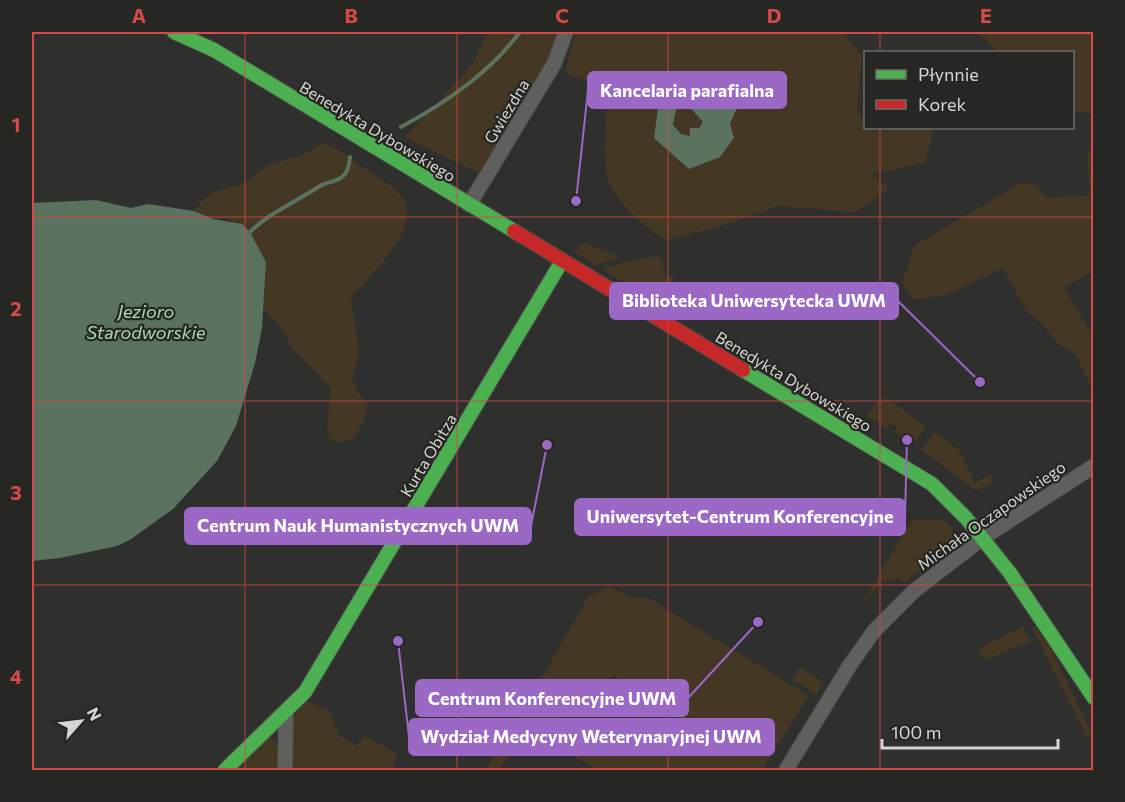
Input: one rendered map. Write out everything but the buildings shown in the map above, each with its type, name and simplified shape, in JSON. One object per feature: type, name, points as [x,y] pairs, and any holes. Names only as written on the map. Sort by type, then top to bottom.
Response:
[{"type":"street","name":"Benedykta Dybowskiego","points":[[174,32],[214,50],[932,484],[965,514],[1036,608],[1083,686],[1094,710]]},
{"type":"street","name":"Gwiezdna","points":[[469,205],[554,64],[566,32]]},
{"type":"street","name":"Kurta Obitza","points":[[225,771],[286,711],[311,682],[562,261]]},
{"type":"street","name":"Michała Oczapowskiego","points":[[786,771],[850,665],[874,631],[914,591],[984,537],[1094,465]]},
{"type":"street","name":"Benedykta Dybowskiego","points":[[1083,686],[1094,698]]},
{"type":"street","points":[[285,771],[286,711]]},
{"type":"shaded area","points":[[488,32],[556,32],[553,56],[479,173],[405,137],[472,65]]},
{"type":"shaded area","points":[[576,32],[843,32],[862,55],[857,110],[864,119],[864,129],[931,129],[932,139],[925,163],[872,174],[889,189],[856,212],[777,206],[722,226],[665,240],[630,212],[610,184],[605,154],[607,90],[565,72]],"holes":[[[659,100],[739,102],[730,124],[689,168]]]},
{"type":"shaded area","points":[[978,32],[1093,32],[1093,114],[1074,111],[1074,51],[997,51]]},
{"type":"shaded area","points":[[677,104],[687,104],[703,122],[690,137],[681,134],[672,125]]},
{"type":"shaded area","points":[[320,143],[339,150],[393,188],[404,200],[407,212],[405,225],[391,252],[351,297],[359,354],[352,378],[357,392],[368,403],[363,422],[353,439],[339,443],[329,438],[327,422],[331,389],[292,347],[280,326],[263,309],[266,262],[250,232],[227,219],[213,219],[194,211],[211,194],[245,182],[271,164],[306,153]]},
{"type":"shaded area","points":[[1093,148],[1093,271],[1064,288],[1093,337],[1093,390],[1075,354],[1058,344],[1041,323],[1027,312],[1003,268],[944,296],[913,299],[902,283],[915,245],[1023,182],[1036,185],[1047,198],[1090,195],[1087,151]]},
{"type":"shaded area","points":[[585,243],[621,258],[595,265],[575,252],[580,245]]},
{"type":"shaded area","points":[[656,256],[662,259],[666,277],[675,276],[670,287],[656,302],[604,270],[606,267]]},
{"type":"shaded area","points":[[887,398],[926,427],[913,445],[912,441],[894,433],[897,427],[890,424],[886,428],[867,416],[879,400]]},
{"type":"shaded area","points":[[935,432],[958,449],[975,483],[990,475],[994,482],[976,491],[922,450]]},
{"type":"shaded area","points":[[942,519],[951,527],[953,535],[942,553],[905,582],[897,578],[882,583],[863,602],[912,520]]},
{"type":"shaded area","points":[[609,586],[631,598],[648,598],[809,696],[762,770],[596,770],[570,753],[588,726],[627,749],[639,732],[669,752],[687,724],[613,675],[593,701],[577,691],[559,719],[566,724],[558,737],[551,738],[518,719],[588,597]]},
{"type":"shaded area","points":[[1022,627],[1031,641],[985,660],[979,648]]},
{"type":"shaded area","points":[[1036,627],[1053,653],[1093,736],[1087,736],[1032,628]]},
{"type":"shaded area","points":[[799,667],[823,684],[816,694],[792,680]]},
{"type":"shaded area","points":[[306,701],[328,710],[340,736],[355,746],[366,736],[398,755],[391,770],[293,770],[293,718]]},
{"type":"shaded area","points":[[511,731],[521,737],[499,770],[485,770]]},
{"type":"shaded area","points":[[270,736],[276,741],[280,770],[234,770]]},
{"type":"water","points":[[726,82],[739,103],[730,124],[734,138],[720,157],[689,169],[654,138],[659,100],[709,83]],"holes":[[[677,104],[687,104],[703,122],[699,128],[690,128],[690,136],[681,134],[673,125]]]},
{"type":"water","name":"Jezioro Starodworskie","points":[[96,200],[131,208],[148,204],[194,211],[213,219],[242,224],[250,232],[266,262],[262,328],[255,363],[236,426],[217,461],[173,509],[131,539],[117,546],[60,558],[32,561],[32,203]]},
{"type":"waterway","points":[[401,127],[466,86],[495,61],[520,32]]},
{"type":"waterway","points":[[250,232],[248,234],[282,208],[320,186],[342,177],[347,170],[350,157]]},
{"type":"traffic: fast","points":[[174,32],[214,50],[514,231]]},
{"type":"traffic: fast","points":[[225,770],[305,692],[562,261]]},
{"type":"traffic: fast","points":[[743,370],[932,484],[966,518],[1010,573],[1094,698]]},
{"type":"traffic: jam","points":[[514,231],[743,370]]},
{"type":"place","name":"Kancelaria parafialna","points":[[576,201]]},
{"type":"place","name":"Biblioteka Uniwersytecka UWM","points":[[980,382]]},
{"type":"place","name":"Uniwersytet-Centrum Konferencyjne","points":[[907,440]]},
{"type":"place","name":"Centrum Nauk Humanistycznych UWM","points":[[547,445]]},
{"type":"place","name":"Centrum Konferencyjne UWM","points":[[758,622]]},
{"type":"place","name":"Wydział Medycyny Weterynaryjnej UWM","points":[[398,641]]}]
